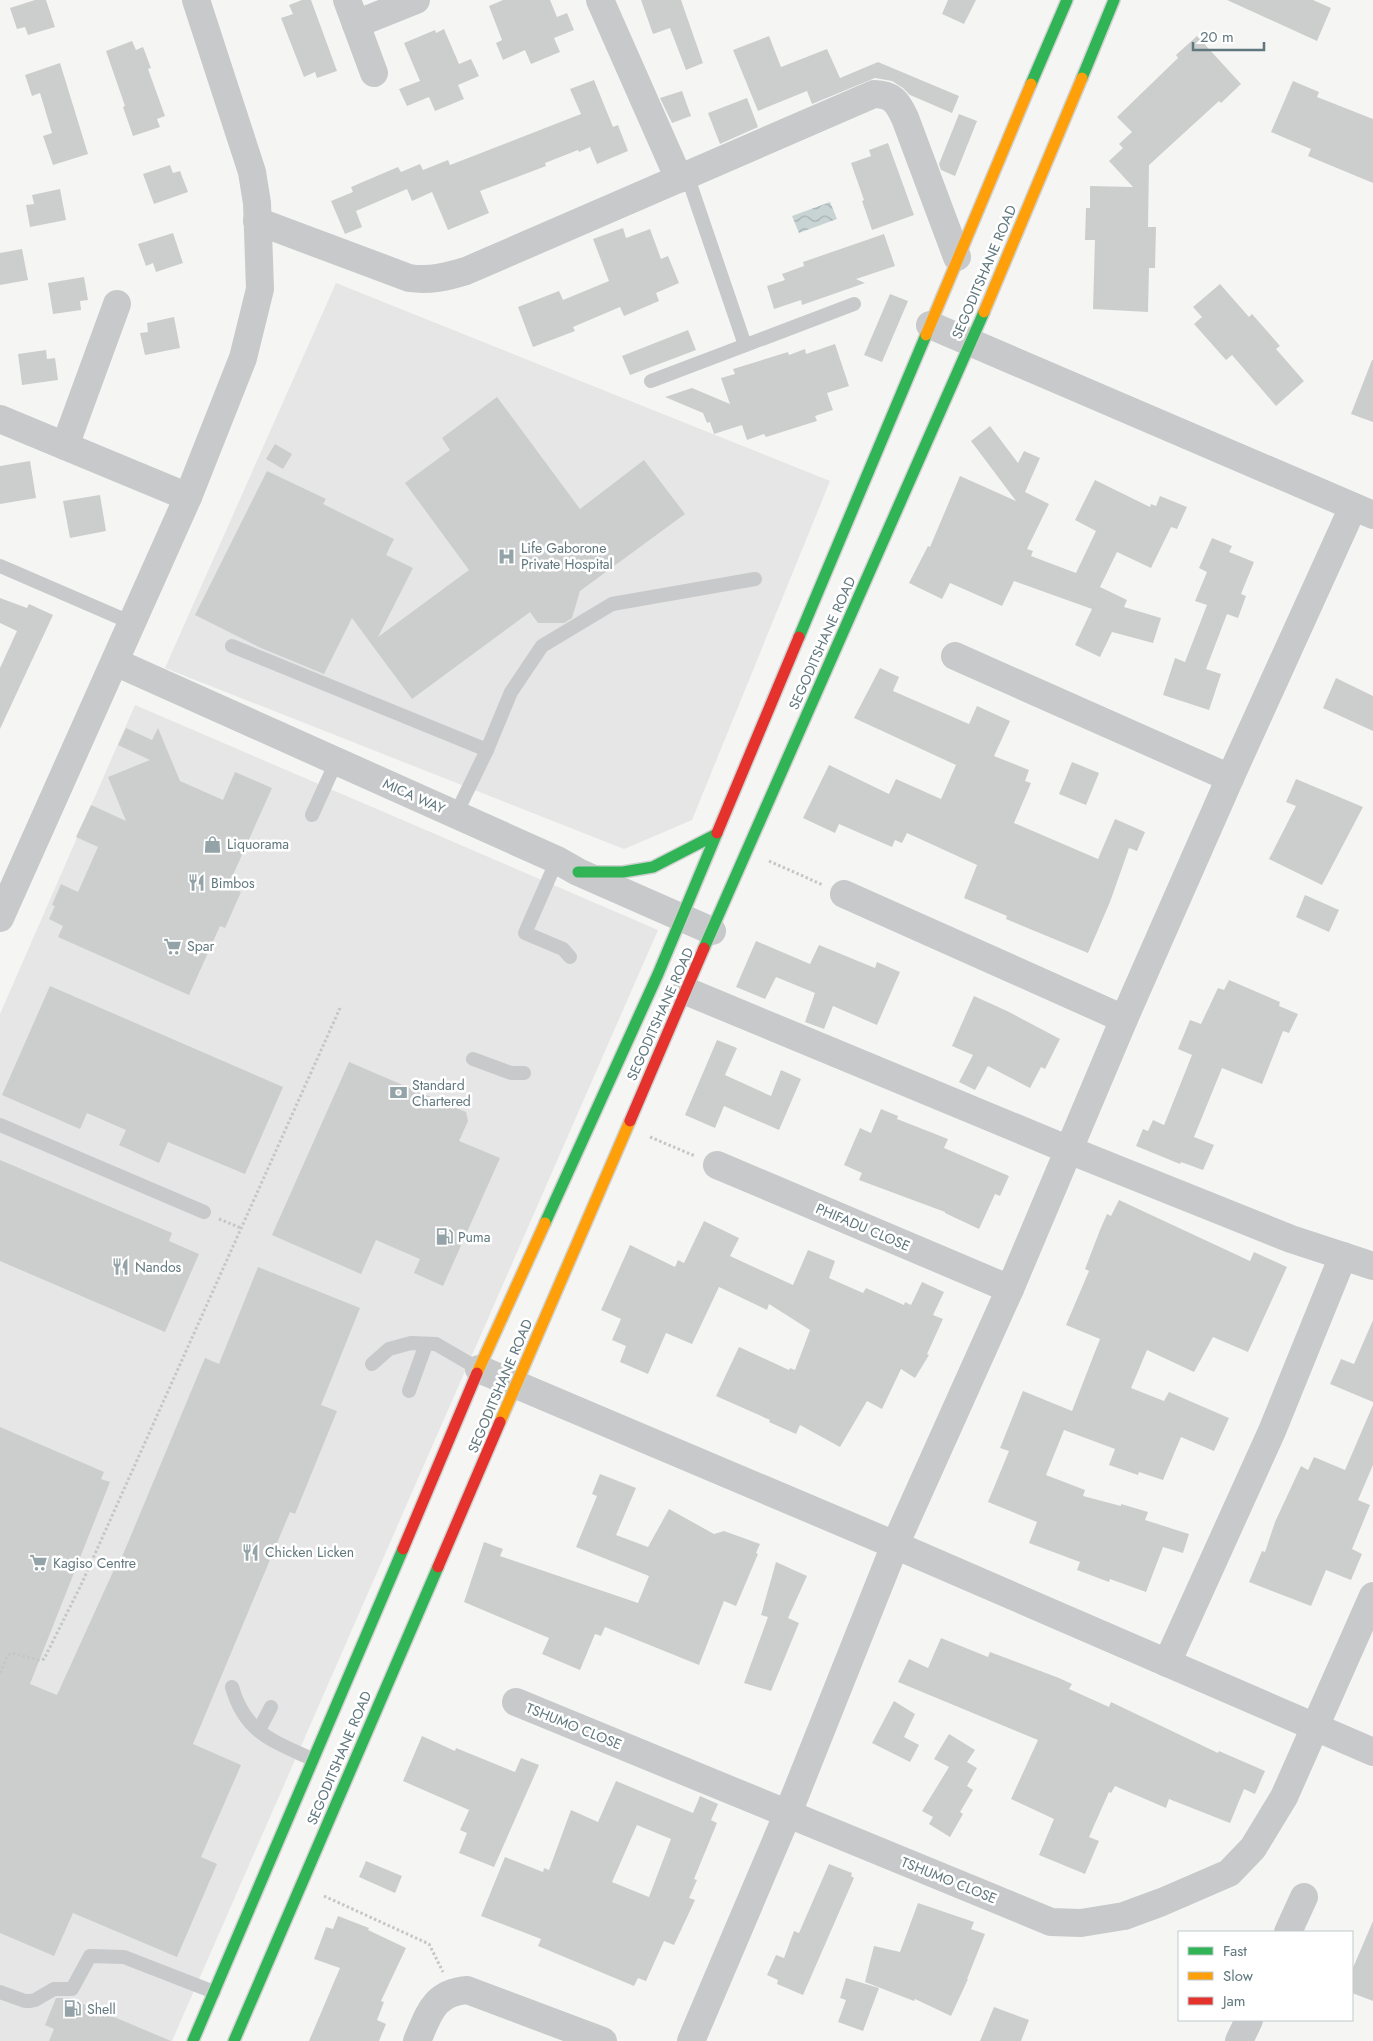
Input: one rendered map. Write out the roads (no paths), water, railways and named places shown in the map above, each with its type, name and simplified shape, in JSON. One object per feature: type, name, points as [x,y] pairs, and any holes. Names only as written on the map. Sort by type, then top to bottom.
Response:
[{"type":"main road","name":"SEGODITSHANE ROAD","points":[[193,2041],[479,1369],[654,982],[957,257],[1067,0]]},
{"type":"main road","name":"SEGODITSHANE ROAD","points":[[234,2041],[518,1385],[746,850],[971,343],[1114,0]]},
{"type":"main road","points":[[568,866],[623,872],[652,867],[715,835]]},
{"type":"street","points":[[0,918],[188,497],[243,358],[260,289],[257,221],[252,172],[196,0]]},
{"type":"street","points":[[374,73],[352,12],[416,0]]},
{"type":"street","points":[[600,0],[683,177]]},
{"type":"street","points":[[257,221],[409,278],[436,279],[466,271],[874,94],[886,95],[898,102],[906,118],[957,257]]},
{"type":"street","points":[[64,446],[117,304]]},
{"type":"street","points":[[691,2041],[788,1813],[895,1545],[1010,1289],[1124,1019],[1230,778],[1363,511],[930,325]]},
{"type":"street","points":[[0,419],[188,497]]},
{"type":"street","points":[[955,656],[1230,778]]},
{"type":"street","name":"MICA WAY","points":[[115,662],[456,814],[712,931]]},
{"type":"street","points":[[844,894],[1124,1019]]},
{"type":"street","points":[[686,991],[1069,1150],[1291,1239],[1373,1266]]},
{"type":"street","name":"PHIFADU CLOSE","points":[[717,1165],[1010,1289]]},
{"type":"street","points":[[1167,1663],[1272,1431],[1343,1256]]},
{"type":"street","points":[[479,1369],[895,1545],[1373,1752]]},
{"type":"street","name":"TSHUMO CLOSE","points":[[516,1702],[1051,1922],[1081,1922],[1124,1916],[1162,1902],[1229,1873],[1253,1848],[1284,1796],[1373,1596]]},
{"type":"street","points":[[1288,1931],[1304,1897]]},
{"type":"street","points":[[417,2041],[432,2006],[453,1993],[468,1990],[603,2041]]},
{"type":"street","points":[[1239,2041],[1249,2021]]},
{"type":"lane","points":[[683,177],[745,345]]},
{"type":"lane","points":[[651,381],[854,304]]},
{"type":"lane","points":[[0,566],[132,623]]},
{"type":"lane","points":[[456,814],[487,750],[511,692],[542,646],[612,604],[755,579]]},
{"type":"lane","points":[[232,646],[487,750]]},
{"type":"lane","points":[[312,815],[336,762]]},
{"type":"lane","points":[[568,866],[525,933],[563,949],[570,957]]},
{"type":"lane","points":[[472,1059],[512,1073],[524,1073]]},
{"type":"lane","points":[[0,1125],[204,1212]]},
{"type":"lane","points":[[372,1364],[389,1349],[411,1343],[436,1344],[479,1369]]},
{"type":"lane","points":[[409,1391],[426,1344]]},
{"type":"lane","points":[[232,1687],[249,1723],[273,1741],[312,1759]]},
{"type":"lane","points":[[258,1730],[271,1707]]},
{"type":"lane","points":[[0,1992],[24,2001],[30,2001],[54,1989],[72,1989],[90,1956],[124,1957],[214,1992]]},
{"type":"water","points":[[830,202],[837,219],[799,233],[792,216]]},
{"type":"place","name":"Life Gaborone Private Hospital","points":[[507,556]]},
{"type":"place","name":"Liquorama","points":[[213,844]]},
{"type":"place","name":"Bimbos","points":[[197,883]]},
{"type":"place","name":"Spar","points":[[173,946]]},
{"type":"place","name":"Standard Chartered","points":[[398,1093]]},
{"type":"place","name":"Puma","points":[[444,1237]]},
{"type":"place","name":"Nandos","points":[[121,1267]]},
{"type":"place","name":"Chicken Licken","points":[[251,1552]]},
{"type":"place","name":"Kagiso Centre","points":[[39,1563]]},
{"type":"place","name":"Shell","points":[[73,2009]]}]
